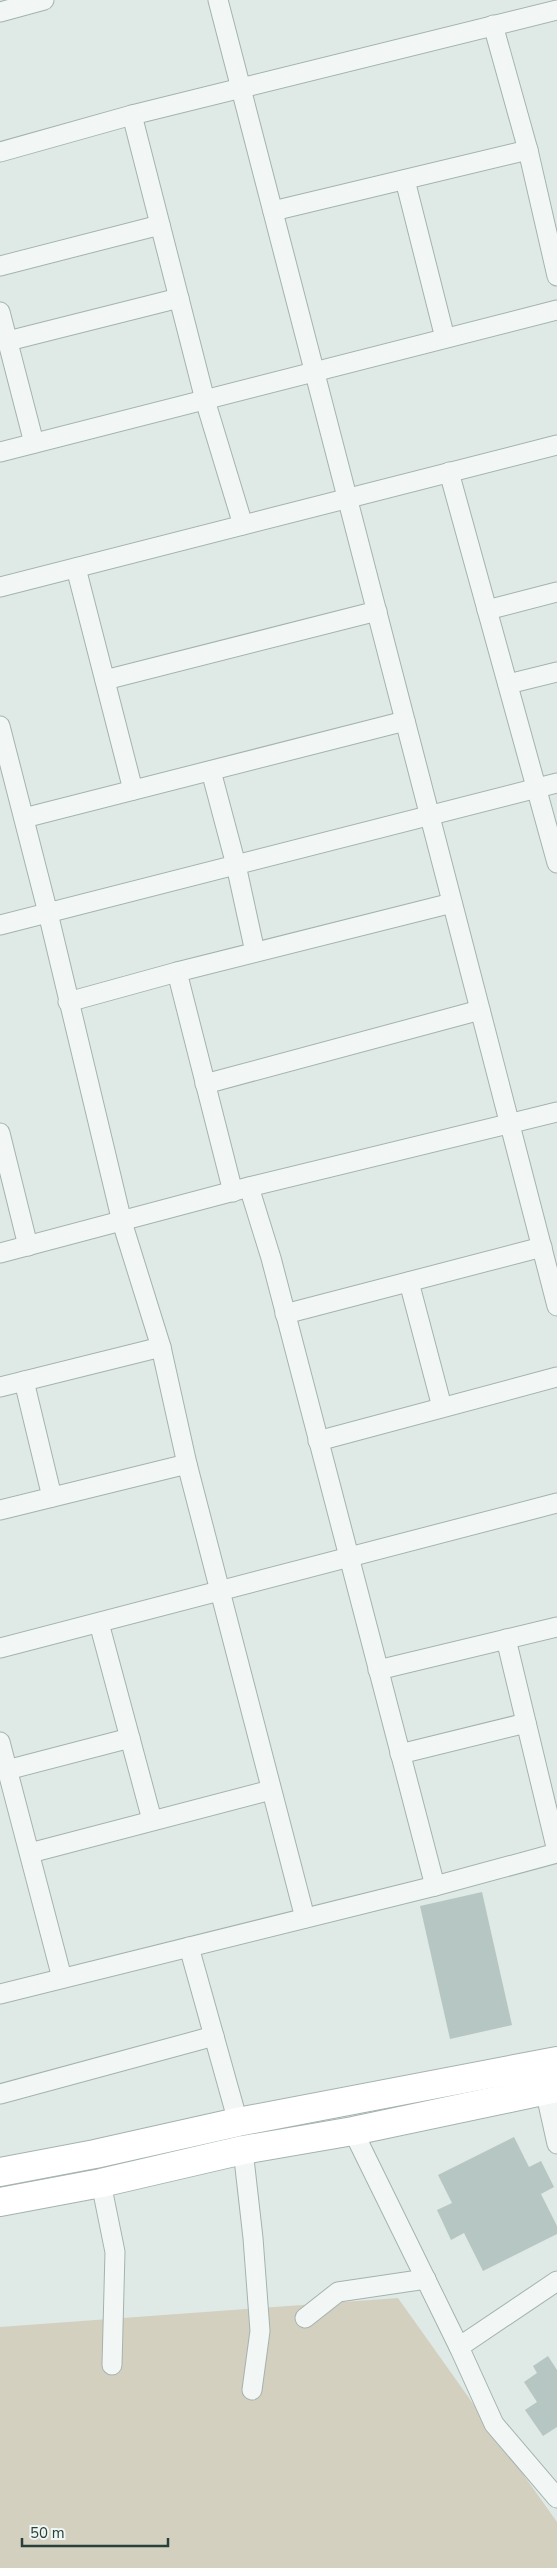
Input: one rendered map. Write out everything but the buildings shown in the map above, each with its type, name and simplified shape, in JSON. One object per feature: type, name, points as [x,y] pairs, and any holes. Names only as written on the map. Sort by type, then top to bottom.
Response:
[{"type":"main road","points":[[0,2172],[95,2154],[238,2122],[557,2061]]},
{"type":"main road","points":[[0,2202],[101,2183],[244,2150],[353,2131],[551,2089]]},
{"type":"street","points":[[0,12],[44,0]]},
{"type":"street","points":[[218,0],[557,1306]]},
{"type":"street","points":[[0,152],[132,115],[493,24],[557,10]]},
{"type":"street","points":[[493,24],[528,150],[557,276]]},
{"type":"street","points":[[132,115],[205,400],[243,525]]},
{"type":"street","points":[[273,211],[528,150]]},
{"type":"street","points":[[405,180],[445,338]]},
{"type":"street","points":[[0,266],[160,225]]},
{"type":"street","points":[[8,341],[179,298]]},
{"type":"street","points":[[0,452],[557,310]]},
{"type":"street","points":[[0,312],[34,443]]},
{"type":"street","points":[[0,587],[557,445]]},
{"type":"street","points":[[450,472],[557,864]]},
{"type":"street","points":[[76,568],[133,790]]},
{"type":"street","points":[[487,610],[557,592]]},
{"type":"street","points":[[105,680],[377,611]]},
{"type":"street","points":[[508,684],[557,672]]},
{"type":"street","points":[[24,818],[405,721]]},
{"type":"street","points":[[0,726],[48,913],[122,1222],[161,1347],[187,1464],[305,1918]]},
{"type":"street","points":[[211,770],[236,865],[255,952]]},
{"type":"street","points":[[0,926],[557,783]]},
{"type":"street","points":[[68,1002],[177,972],[452,903]]},
{"type":"street","points":[[177,972],[205,1084],[285,1314],[435,1886]]},
{"type":"street","points":[[205,1084],[480,1010]]},
{"type":"street","points":[[0,1253],[241,1190],[557,1112]]},
{"type":"street","points":[[1,1139],[28,1246]]},
{"type":"street","points":[[285,1314],[542,1247]]},
{"type":"street","points":[[409,1282],[442,1407]]},
{"type":"street","points":[[0,1387],[161,1347]]},
{"type":"street","points":[[318,1441],[557,1377]]},
{"type":"street","points":[[24,1381],[52,1497]]},
{"type":"street","points":[[0,1510],[187,1464]]},
{"type":"street","points":[[0,1648],[557,1503]]},
{"type":"street","points":[[99,1623],[152,1820]]},
{"type":"street","points":[[378,1670],[557,1627]]},
{"type":"street","points":[[0,1994],[435,1886],[557,1852],[506,1639]]},
{"type":"street","points":[[400,1754],[526,1723]]},
{"type":"street","points":[[7,1770],[130,1738]]},
{"type":"street","points":[[0,1742],[62,1978]]},
{"type":"street","points":[[30,1853],[271,1790]]},
{"type":"street","points":[[189,1947],[238,2122]]},
{"type":"street","points":[[0,2094],[214,2036]]},
{"type":"street","points":[[551,2089],[557,2144]]},
{"type":"street","points":[[353,2131],[459,2347],[494,2424],[557,2498]]},
{"type":"street","points":[[244,2150],[260,2331],[252,2390]]},
{"type":"street","points":[[101,2183],[115,2252],[112,2365]]},
{"type":"street","points":[[305,2318],[338,2292],[426,2279]]},
{"type":"street","points":[[459,2347],[557,2281]]},
{"type":"shaded area","points":[[398,2298],[557,2522],[557,2568],[0,2568],[0,2327]]}]
